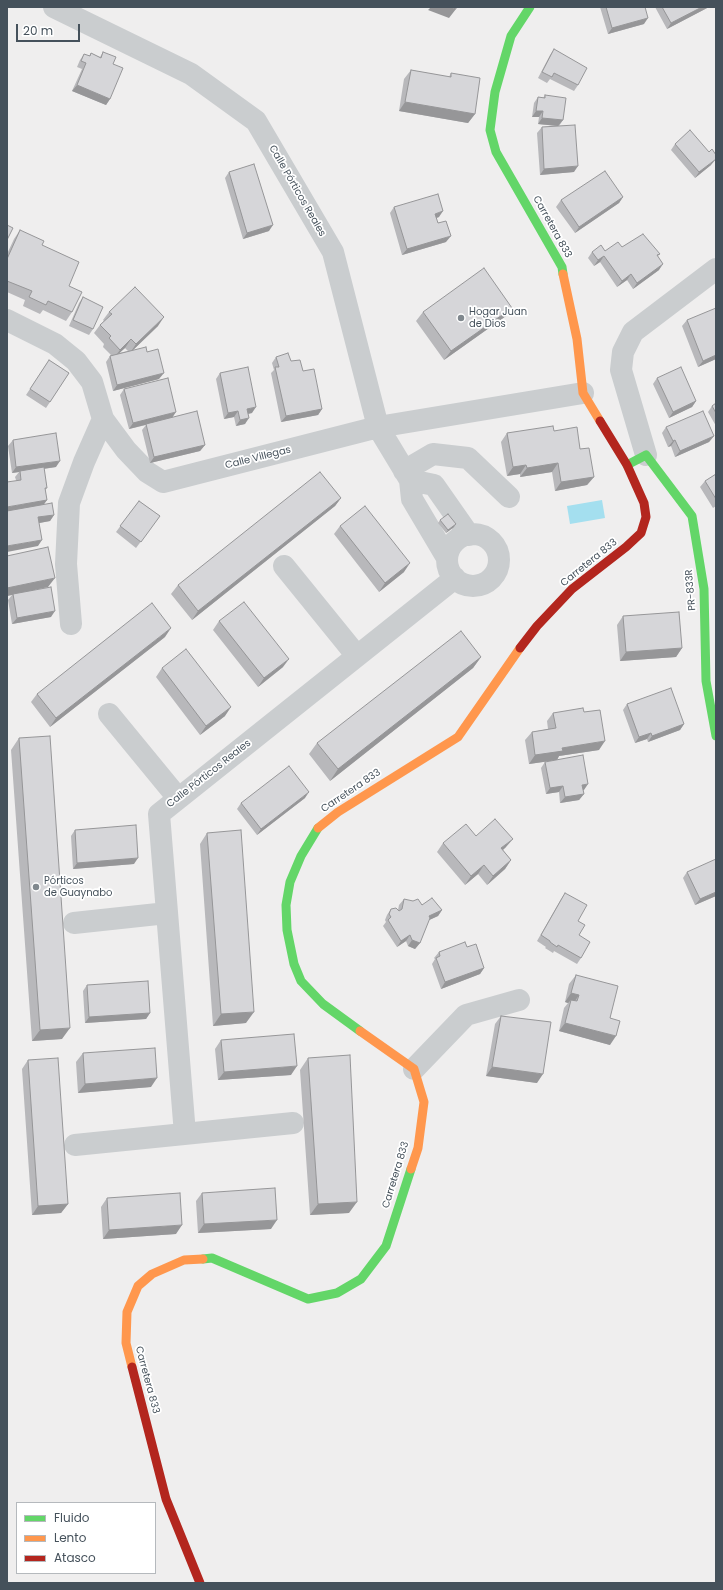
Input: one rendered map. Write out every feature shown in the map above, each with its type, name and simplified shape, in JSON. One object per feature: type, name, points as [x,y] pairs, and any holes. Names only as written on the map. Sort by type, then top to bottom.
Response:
[{"type":"street","name":"Calle Pórticos Reales","points":[[54,7],[191,74],[256,121],[332,252],[378,427],[407,475],[412,499],[447,558]]},
{"type":"street","name":"Carretera 833","points":[[200,1583],[166,1499],[126,1343],[128,1312],[138,1286],[152,1274],[184,1260],[212,1258],[308,1299],[337,1293],[361,1279],[374,1264],[386,1246],[418,1148],[424,1102],[414,1069],[323,1004],[301,981],[294,964],[287,930],[286,905],[290,882],[301,856],[317,829],[338,812],[458,737],[536,626],[572,589],[626,547],[640,533],[646,517],[644,503],[627,465],[583,393],[577,339],[562,267],[496,152],[490,130],[495,92],[512,36],[530,7]]},
{"type":"street","points":[[627,465],[646,455],[621,370],[623,352],[633,332],[716,269]]},
{"type":"street","name":"Calle Villegas","points":[[7,320],[55,344],[76,361],[92,382],[103,419],[126,450],[147,472],[163,482],[378,427],[583,393]]},
{"type":"street","points":[[70,624],[66,564],[69,503],[84,462],[103,419]]},
{"type":"street","points":[[407,475],[433,454],[468,458],[509,497]]},
{"type":"street","name":"PR-833R","points":[[646,455],[692,516],[710,622],[706,681],[716,736]]},
{"type":"street","points":[[407,475],[434,485],[469,535]]},
{"type":"street","points":[[469,535],[478,535],[486,538],[493,543],[498,550],[500,559],[495,576],[488,582],[481,585],[464,585],[455,578],[448,567],[447,558],[454,543],[469,535]]},
{"type":"street","points":[[284,566],[357,656]]},
{"type":"street","name":"Calle Pórticos Reales","points":[[185,1134],[159,814],[455,578]]},
{"type":"street","points":[[109,714],[178,798]]},
{"type":"street","points":[[74,923],[167,913]]},
{"type":"street","points":[[414,1069],[466,1015],[519,1000]]},
{"type":"street","points":[[76,1145],[293,1123]]},
{"type":"water","points":[[602,500],[605,518],[570,524],[567,506]]},
{"type":"building","points":[[606,7],[645,7],[648,18],[612,28]]},
{"type":"building","points":[[662,7],[702,7],[671,23]]},
{"type":"building","points":[[554,49],[587,68],[578,85],[554,73],[552,77],[542,72]]},
{"type":"building","points":[[103,52],[116,57],[113,64],[123,68],[110,99],[77,85],[86,63],[81,61],[84,54],[90,56],[91,53],[101,58]]},
{"type":"building","points":[[411,70],[451,77],[451,73],[480,78],[475,114],[405,102]]},
{"type":"building","points":[[545,95],[566,98],[563,120],[542,118],[543,111],[536,111],[538,97],[545,98]]},
{"type":"building","points":[[575,125],[578,166],[544,169],[542,127]]},
{"type":"building","points":[[690,130],[709,152],[712,149],[716,155],[716,159],[699,172],[675,144]]},
{"type":"building","points":[[254,164],[273,225],[247,233],[229,172]]},
{"type":"building","points":[[605,171],[623,197],[579,227],[561,200]]},
{"type":"building","points":[[438,194],[443,211],[435,214],[438,223],[446,221],[451,236],[407,249],[394,207]]},
{"type":"building","points":[[7,225],[13,228],[7,240]]},
{"type":"building","points":[[20,230],[44,241],[42,245],[79,262],[69,286],[82,292],[72,312],[48,301],[46,305],[29,297],[32,291],[7,281],[7,259]]},
{"type":"building","points":[[643,234],[660,254],[657,255],[663,264],[637,283],[631,274],[622,281],[604,256],[598,260],[592,252],[601,245],[605,251],[618,242],[622,247]]},
{"type":"building","name":"Hogar Juan de Dios","points":[[484,268],[512,308],[451,351],[423,312]]},
{"type":"building","points":[[135,287],[164,317],[136,344],[131,339],[120,350],[109,338],[111,336],[100,325],[112,314],[109,312]]},
{"type":"building","points":[[83,297],[103,307],[93,329],[73,320]]},
{"type":"building","points":[[716,308],[716,355],[703,361],[687,320]]},
{"type":"building","points":[[146,347],[147,352],[158,349],[164,373],[117,385],[110,356]]},
{"type":"building","points":[[288,353],[291,361],[300,360],[303,371],[314,369],[322,409],[286,416],[275,367],[279,367],[276,357]]},
{"type":"building","points":[[49,360],[69,373],[50,402],[30,389]]},
{"type":"building","points":[[248,367],[256,407],[247,409],[249,418],[240,420],[238,411],[228,413],[220,373]]},
{"type":"building","points":[[681,367],[696,401],[673,412],[657,378]]},
{"type":"building","points":[[168,378],[176,412],[133,423],[124,389]]},
{"type":"building","points":[[716,403],[716,413],[712,406]]},
{"type":"building","points":[[197,411],[205,445],[154,457],[146,424]]},
{"type":"building","points":[[703,411],[714,436],[680,451],[675,440],[673,441],[666,427]]},
{"type":"building","points":[[553,426],[554,431],[577,427],[580,449],[589,448],[594,477],[561,482],[558,463],[527,468],[526,465],[513,467],[507,433]]},
{"type":"building","points":[[56,433],[60,461],[16,467],[13,440]]},
{"type":"building","points":[[44,467],[47,500],[7,507],[7,482],[21,480],[20,471]]},
{"type":"building","points":[[320,472],[341,498],[198,611],[178,585]]},
{"type":"building","points":[[716,474],[716,499],[705,481]]},
{"type":"building","points":[[139,501],[160,516],[141,542],[120,526]]},
{"type":"building","points":[[52,503],[54,515],[38,517],[42,540],[7,546],[7,511]]},
{"type":"building","points":[[365,506],[410,563],[385,583],[340,526]]},
{"type":"building","points":[[448,514],[456,524],[448,530],[440,520]]},
{"type":"building","points":[[48,547],[55,578],[7,588],[7,556]]},
{"type":"building","points":[[51,587],[55,611],[17,618],[13,594]]},
{"type":"building","points":[[244,602],[289,659],[264,678],[219,621]]},
{"type":"building","points":[[152,603],[171,628],[56,718],[37,694]]},
{"type":"building","points":[[679,612],[682,648],[626,652],[623,616]]},
{"type":"building","points":[[461,631],[481,657],[338,769],[317,743]]},
{"type":"building","points":[[186,649],[231,707],[206,726],[162,668]]},
{"type":"building","points":[[671,688],[684,724],[652,736],[651,733],[639,737],[627,704]]},
{"type":"building","points":[[583,708],[584,712],[600,710],[605,741],[562,748],[563,751],[535,755],[532,732],[556,728],[553,713]]},
{"type":"building","name":"Pórticos de Guaynabo","points":[[50,736],[70,1028],[40,1030],[19,738]]},
{"type":"building","points":[[583,755],[588,784],[582,785],[584,794],[565,797],[563,786],[550,788],[545,762]]},
{"type":"building","points":[[289,766],[309,792],[261,829],[241,803]]},
{"type":"building","points":[[495,819],[513,839],[501,848],[511,860],[493,876],[484,865],[471,876],[443,843],[466,824],[476,836]]},
{"type":"building","name":"Pórticos de Guaynabo","points":[[136,825],[138,858],[77,863],[75,830]]},
{"type":"building","points":[[241,830],[254,1012],[221,1014],[207,833]]},
{"type":"building","points":[[716,859],[716,892],[700,899],[687,872]]},
{"type":"building","points":[[565,893],[587,905],[578,921],[585,925],[579,935],[590,942],[581,958],[558,945],[557,947],[541,935]]},
{"type":"building","points":[[432,898],[442,910],[429,916],[430,918],[420,943],[412,940],[410,935],[401,941],[388,920],[391,917],[389,914],[391,909],[396,908],[399,911],[402,909],[404,899],[413,901],[418,899],[422,905]]},
{"type":"building","points":[[465,942],[467,947],[476,944],[484,968],[445,982],[436,958],[440,956],[439,952]]},
{"type":"building","points":[[576,975],[618,986],[610,1018],[620,1021],[616,1036],[565,1023],[571,1000],[577,1001],[579,995],[571,993]]},
{"type":"building","points":[[148,981],[150,1013],[89,1017],[87,985]]},
{"type":"building","points":[[501,1016],[551,1022],[543,1074],[492,1067]]},
{"type":"building","points":[[294,1034],[297,1066],[224,1072],[221,1040]]},
{"type":"building","points":[[155,1048],[157,1078],[85,1084],[83,1053]]},
{"type":"building","points":[[350,1055],[357,1202],[318,1204],[308,1058]]},
{"type":"building","points":[[58,1058],[68,1204],[38,1206],[28,1060]]},
{"type":"building","points":[[275,1188],[277,1220],[204,1224],[202,1193]]},
{"type":"building","points":[[180,1193],[182,1225],[109,1230],[107,1198]]},
{"type":"traffic: fast","points":[[530,7],[511,36],[495,92],[490,130],[496,152],[562,267],[563,274]]},
{"type":"traffic: fast","points":[[627,465],[646,455],[692,516],[704,589],[706,681],[716,736]]},
{"type":"traffic: fast","points":[[318,828],[301,856],[290,882],[286,905],[287,930],[294,964],[301,981],[323,1004],[360,1031]]},
{"type":"traffic: fast","points":[[203,1259],[212,1258],[308,1299],[337,1293],[361,1279],[386,1246],[411,1169]]},
{"type":"traffic: slow","points":[[563,274],[577,339],[583,393],[600,421]]},
{"type":"traffic: slow","points":[[318,828],[338,812],[458,737],[520,648]]},
{"type":"traffic: slow","points":[[360,1031],[414,1069],[424,1102],[418,1148],[411,1169]]},
{"type":"traffic: slow","points":[[132,1367],[126,1343],[127,1312],[138,1286],[152,1274],[184,1260],[203,1259]]},
{"type":"traffic: jam","points":[[520,648],[537,626],[572,589],[626,547],[641,533],[646,517],[644,503],[627,465],[600,421]]},
{"type":"traffic: jam","points":[[132,1367],[166,1499],[200,1583]]},
{"type":"place","name":"Hogar Juan de Dios","points":[[461,318]]},
{"type":"place","name":"Pórticos de Guaynabo","points":[[36,887]]}]
